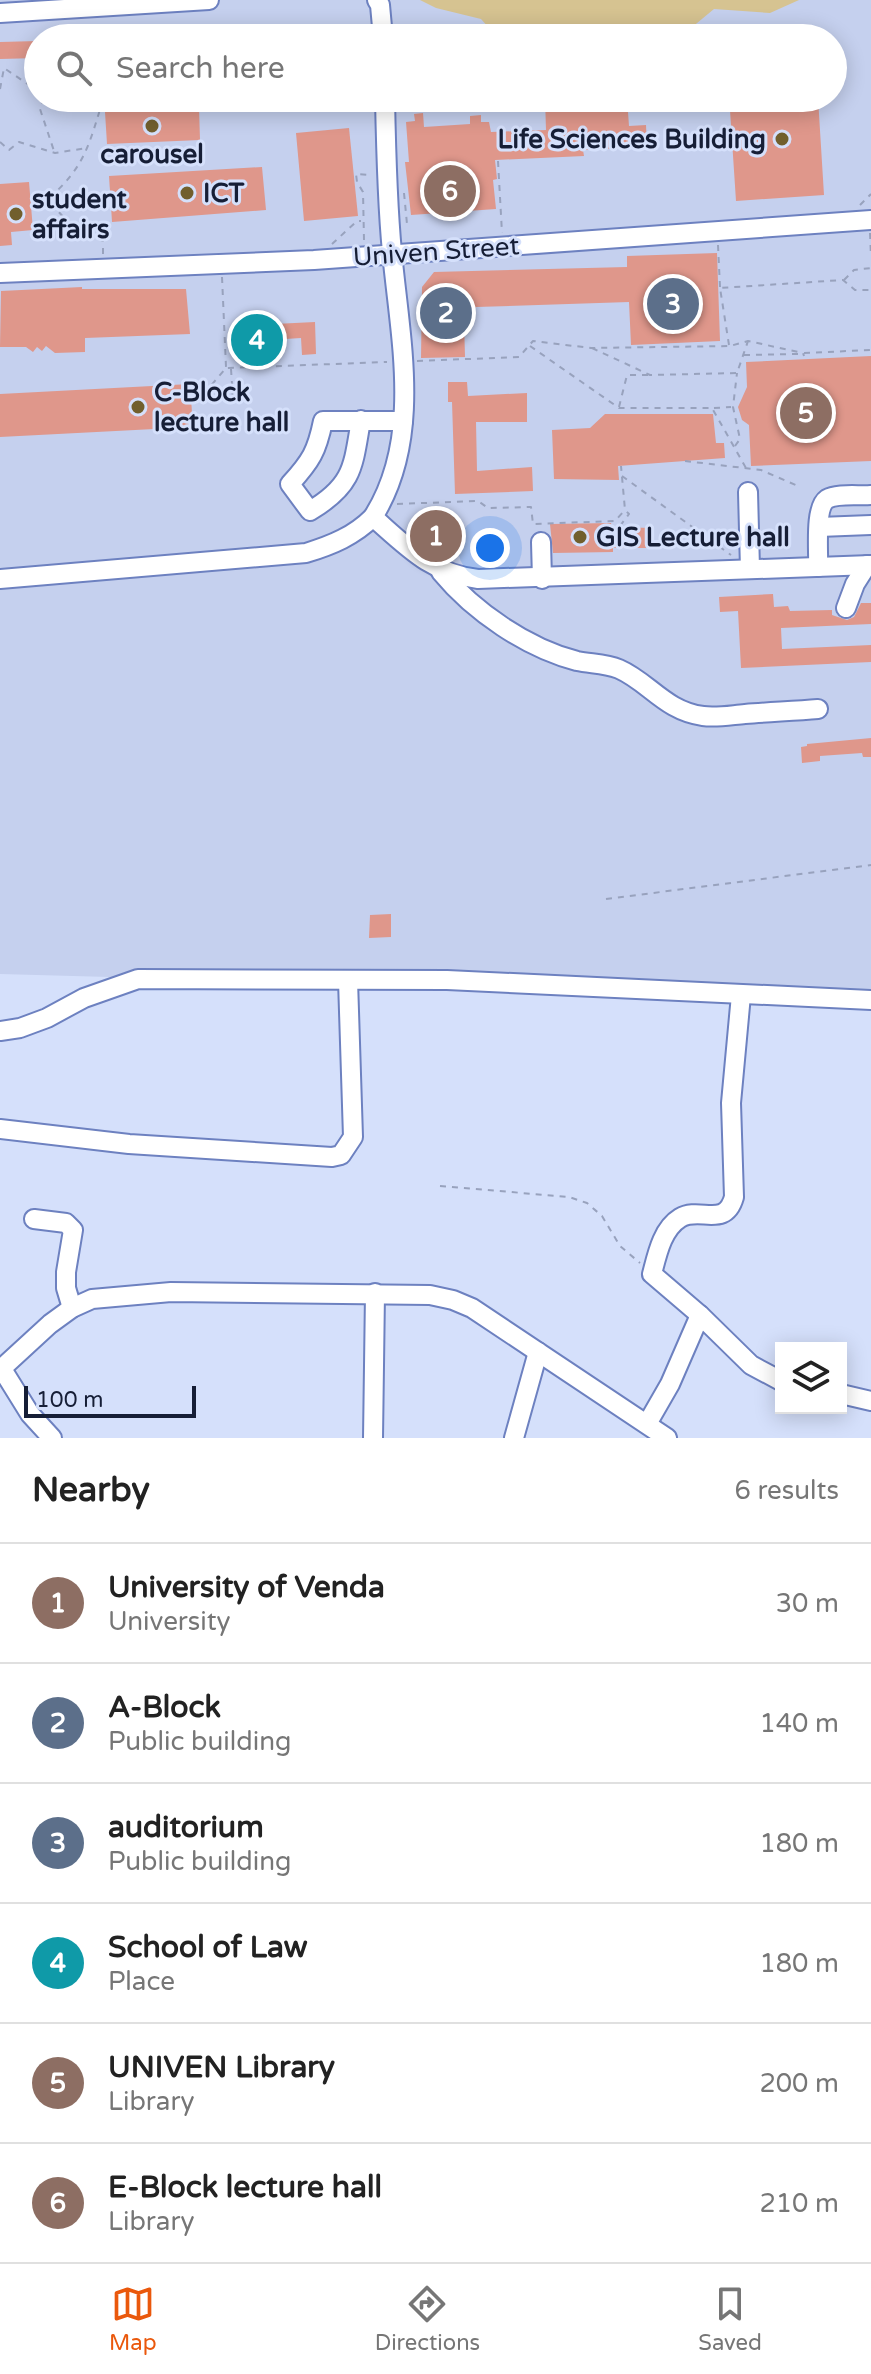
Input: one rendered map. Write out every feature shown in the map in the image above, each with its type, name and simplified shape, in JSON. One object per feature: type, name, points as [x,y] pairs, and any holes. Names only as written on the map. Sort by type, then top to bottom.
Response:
[{"type":"street","points":[[0,13],[209,0]]},
{"type":"street","points":[[377,0],[382,24]]},
{"type":"street","points":[[0,579],[306,553],[361,530],[377,511],[391,477],[403,421],[405,388],[386,176],[385,112]]},
{"type":"street","name":"Univen Street","points":[[0,273],[365,257],[870,220]]},
{"type":"street","points":[[361,420],[356,460],[346,481],[325,503],[310,511],[290,484],[314,455],[323,421],[361,420],[403,421]]},
{"type":"street","points":[[748,492],[750,569]]},
{"type":"street","points":[[818,567],[820,510],[827,499],[871,495]]},
{"type":"street","points":[[377,511],[464,597],[537,646],[580,661],[619,669],[651,693],[688,712],[704,716],[818,709]]},
{"type":"street","points":[[819,527],[871,525]]},
{"type":"street","points":[[541,542],[542,579]]},
{"type":"street","points":[[439,570],[457,577],[478,579],[542,579],[869,565]]},
{"type":"street","points":[[846,608],[855,584],[869,565]]},
{"type":"street","points":[[0,1031],[20,1028],[47,1018],[84,998],[138,979],[559,984],[871,1000]]},
{"type":"street","points":[[0,1129],[129,1144],[332,1157],[341,1155],[353,1137],[348,980]]},
{"type":"street","points":[[741,995],[731,1103],[734,1183],[731,1208],[718,1215],[685,1215],[678,1219],[665,1236],[652,1274],[751,1365],[775,1378]]},
{"type":"street","points":[[34,1219],[66,1223],[73,1230],[66,1272],[66,1288],[72,1308]]},
{"type":"street","points":[[373,1438],[375,1293]]},
{"type":"street","points":[[52,1438],[30,1414],[1,1369],[50,1324],[72,1308],[92,1299],[134,1294],[375,1293],[430,1295],[472,1308],[667,1438]]},
{"type":"street","points":[[647,1424],[676,1372],[700,1315]]},
{"type":"street","points":[[514,1438],[538,1352]]},
{"type":"street","points":[[847,1395],[871,1401]]},
{"type":"path","points":[[0,89],[4,68],[24,82]]},
{"type":"path","points":[[41,112],[55,153]]},
{"type":"path","points":[[99,112],[88,148],[70,180],[49,198],[57,212],[72,226],[103,241],[104,270]]},
{"type":"path","points":[[0,142],[9,150],[19,142],[55,153],[88,148]]},
{"type":"path","points":[[498,161],[503,246]]},
{"type":"path","points":[[365,257],[363,192],[356,174],[386,176]]},
{"type":"path","points":[[404,192],[407,224]]},
{"type":"path","points":[[870,220],[871,257]]},
{"type":"path","points":[[314,260],[357,221],[362,221]]},
{"type":"path","points":[[714,230],[730,346]]},
{"type":"path","points":[[196,403],[226,368],[221,265]]},
{"type":"path","points":[[720,288],[843,280],[854,270],[871,268]]},
{"type":"path","points":[[843,280],[855,290],[871,290]]},
{"type":"path","points":[[226,368],[519,357],[533,341],[591,348],[730,346],[748,341],[804,355]]},
{"type":"path","points":[[734,446],[740,439],[733,407],[737,373],[748,341]]},
{"type":"path","points":[[529,346],[619,408],[733,407]]},
{"type":"path","points":[[591,348],[650,375]]},
{"type":"path","points":[[742,355],[804,355],[871,350]]},
{"type":"path","points":[[231,368],[233,399]]},
{"type":"path","points":[[619,408],[627,375],[737,373]]},
{"type":"path","points":[[712,408],[746,468]]},
{"type":"path","points":[[685,461],[761,470],[798,486]]},
{"type":"path","points":[[620,526],[629,514],[625,510],[621,466]]},
{"type":"path","points":[[622,476],[750,569]]},
{"type":"path","points":[[377,511],[478,501],[488,508],[531,507],[533,524],[615,521],[625,510]]},
{"type":"path","points":[[606,899],[871,865]]},
{"type":"path","points":[[440,1186],[569,1197],[587,1203],[602,1216],[620,1246],[652,1274]]},
{"type":"shaded area","points":[[0,0],[871,0],[871,990],[794,996],[0,974]]},
{"type":"shaded area","points":[[420,0],[799,0],[770,13],[714,9],[696,24],[485,24],[481,19],[436,8]]},
{"type":"building","points":[[24,41],[24,58],[0,59],[0,42]]},
{"type":"building","name":"carousel","points":[[105,112],[199,112],[200,140],[107,144]]},
{"type":"building","points":[[545,112],[628,112],[629,126],[646,125],[647,147],[583,150],[584,156],[495,160],[497,179],[493,180],[496,209],[411,215],[405,162],[409,162],[406,122],[415,121],[414,114],[423,113],[424,127],[470,124],[470,116],[481,115],[481,122],[489,122],[491,132],[546,130]]},
{"type":"building","points":[[730,112],[819,112],[824,195],[736,201]]},
{"type":"building","points":[[349,128],[358,216],[304,221],[296,133]]},
{"type":"building","name":"ICT","points":[[262,167],[266,210],[112,222],[109,176]]},
{"type":"building","name":"student affairs","points":[[29,182],[33,230],[11,232],[12,245],[0,246],[0,184]]},
{"type":"building","points":[[717,253],[720,341],[631,345],[629,302],[476,307],[464,320],[465,357],[421,358],[422,287],[434,272],[627,267],[627,256]]},
{"type":"building","points":[[82,287],[186,289],[190,334],[85,338],[85,352],[55,353],[46,346],[42,351],[37,347],[33,352],[26,347],[0,347],[1,291]]},
{"type":"building","points":[[315,322],[316,354],[302,355],[301,338],[254,341],[254,358],[238,358],[236,326]]},
{"type":"building","points":[[871,356],[871,461],[751,466],[749,425],[742,420],[738,407],[747,387],[746,362]]},
{"type":"building","points":[[448,382],[467,382],[468,396],[527,393],[527,422],[476,422],[477,471],[532,467],[533,491],[455,494],[452,402],[448,402]]},
{"type":"building","points":[[190,384],[193,427],[0,437],[0,394]]},
{"type":"building","points":[[605,414],[713,414],[716,443],[724,443],[725,458],[618,466],[619,480],[554,479],[552,430],[590,428]]},
{"type":"building","points":[[611,523],[612,527],[653,528],[652,548],[553,553],[550,524]]},
{"type":"building","points":[[773,594],[774,607],[788,606],[790,611],[832,610],[832,615],[847,620],[854,617],[861,603],[871,603],[871,624],[781,628],[782,649],[871,645],[871,662],[741,668],[738,611],[720,612],[719,597]]},
{"type":"building","points":[[871,738],[871,757],[863,757],[862,753],[820,756],[820,761],[802,763],[801,747],[807,744]]},
{"type":"building","points":[[391,914],[391,937],[369,938],[370,915]]},
{"type":"place","name":"carousel","points":[[152,126]]},
{"type":"place","name":"Life Sciences Building","points":[[782,139]]},
{"type":"place","name":"E-Block lecture hall","points":[[450,191]]},
{"type":"place","name":"ICT","points":[[187,193]]},
{"type":"place","name":"student affairs","points":[[16,214]]},
{"type":"place","name":"auditorium","points":[[673,304]]},
{"type":"place","name":"A-Block","points":[[446,313]]},
{"type":"place","name":"School of Law","points":[[257,340]]},
{"type":"place","name":"C-Block lecture hall","points":[[138,407]]},
{"type":"place","name":"UNIVEN Library","points":[[806,413]]},
{"type":"place","name":"University of Venda","points":[[436,536]]},
{"type":"place","name":"GIS Lecture hall","points":[[580,537]]}]
